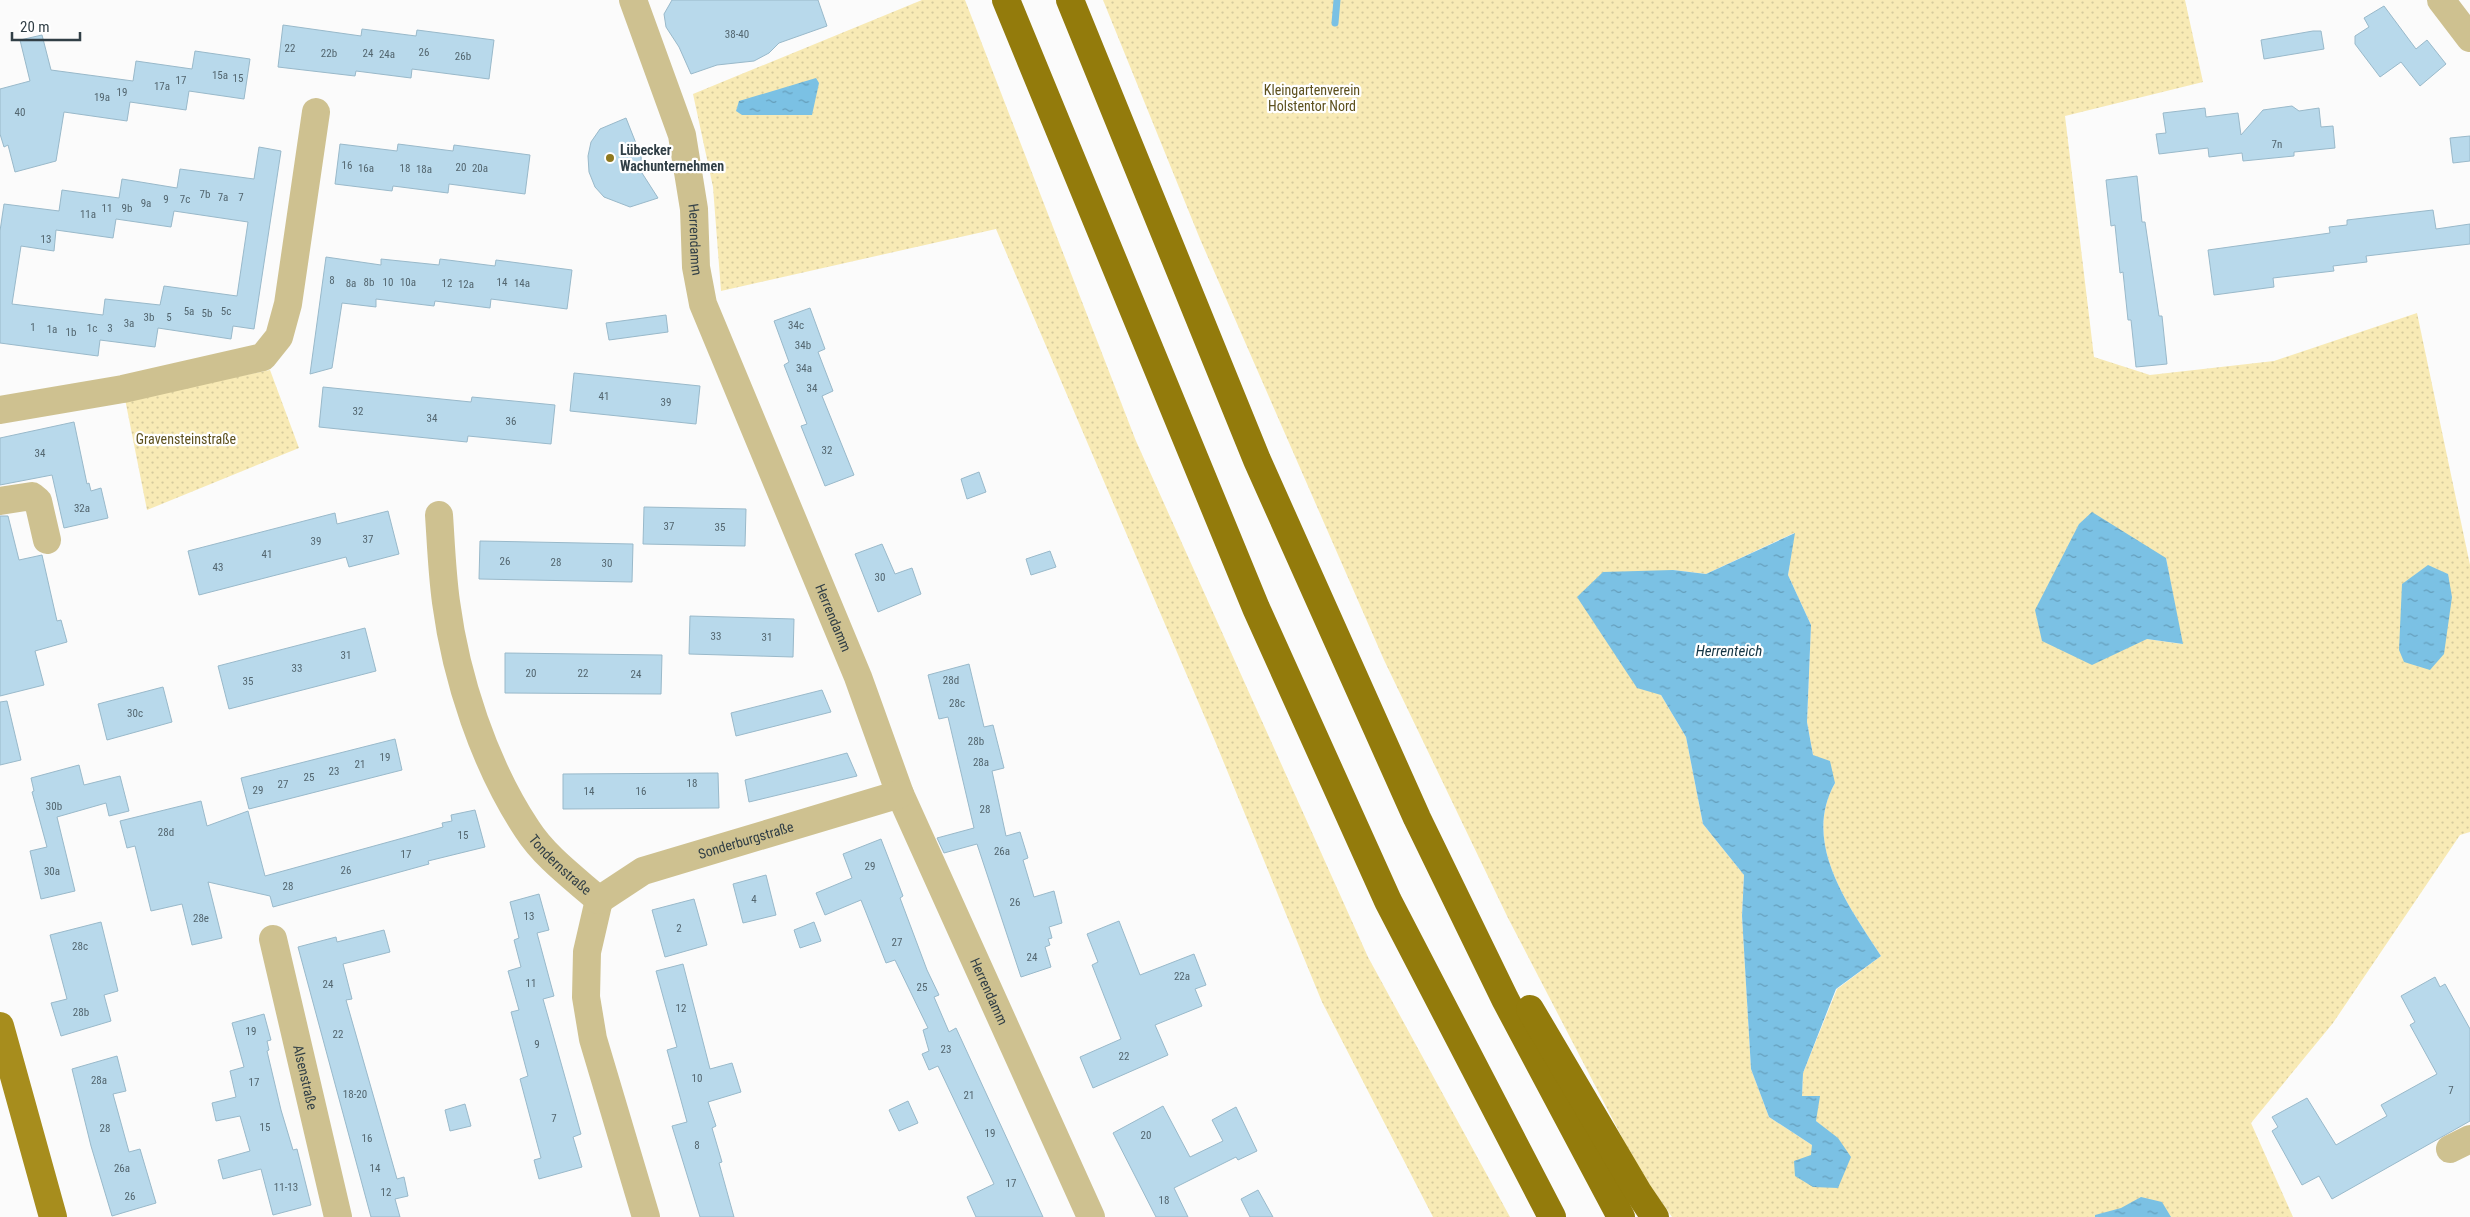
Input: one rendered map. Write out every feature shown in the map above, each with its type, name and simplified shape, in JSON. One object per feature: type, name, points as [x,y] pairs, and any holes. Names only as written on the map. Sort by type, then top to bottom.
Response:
[{"type":"highway","points":[[1006,0],[1256,608],[1388,901],[1552,1217]]},
{"type":"highway","points":[[1070,0],[1257,460],[1417,818],[1505,999],[1621,1217]]},
{"type":"highway","points":[[1417,818],[1638,1192],[1655,1217]]},
{"type":"main road","points":[[0,1026],[53,1217]]},
{"type":"street","name":"Herrendamm","points":[[633,0],[682,134],[694,209],[696,268],[703,304],[858,677],[900,794],[1091,1217]]},
{"type":"street","points":[[2441,0],[2470,38]]},
{"type":"street","points":[[0,410],[123,389],[263,357],[279,337],[288,304],[316,112]]},
{"type":"street","points":[[0,501],[32,496],[38,501],[47,540]]},
{"type":"street","name":"Tondernstraße","points":[[439,515],[446,602],[461,683],[498,776],[527,829],[556,862],[599,900],[587,952],[586,996],[594,1039],[646,1217]]},
{"type":"street","name":"Sonderburgstraße","points":[[599,900],[643,871],[900,794]]},
{"type":"street","name":"Alsenstraße","points":[[273,939],[338,1217]]},
{"type":"green space","points":[[922,0],[965,0],[1136,441],[1368,957],[1510,1217],[1433,1217],[1322,1002],[1215,741],[996,229],[721,291],[713,187],[693,94]]},
{"type":"green space","name":"Kleingartenverein Holstentor Nord","points":[[1103,0],[2185,0],[2203,82],[2065,116],[2094,357],[2150,375],[2274,361],[2417,313],[2470,565],[2470,832],[2460,835],[2333,1023],[2251,1123],[2293,1217],[1672,1217],[1638,1168],[1508,918],[1384,660],[1200,239]],"holes":[[[1794,533],[1788,575],[1811,625],[1807,722],[1813,755],[1835,783],[1826,806],[1823,828],[1826,851],[1843,895],[1881,956],[1837,989],[1803,1073],[1802,1096],[1816,1121],[1825,1129],[1813,1187],[1812,1145],[1769,1117],[1751,1069],[1742,916],[1744,875],[1703,824],[1686,737],[1661,695],[1673,570],[1706,574]],[[2166,558],[2182,644],[2147,639]]]},
{"type":"green space","name":"Gravensteinstraße","points":[[270,370],[299,448],[147,510],[125,399]]},
{"type":"water","points":[[816,78],[819,83],[812,115],[742,115],[736,111],[739,101]]},
{"type":"water","points":[[2092,512],[2166,558],[2183,644],[2147,639],[2092,665],[2042,641],[2035,610],[2079,524]]},
{"type":"water","name":"Herrenteich","points":[[1795,533],[1788,575],[1811,625],[1807,722],[1813,755],[1830,761],[1835,783],[1826,806],[1823,828],[1826,851],[1843,895],[1881,956],[1836,989],[1803,1073],[1802,1096],[1820,1096],[1816,1121],[1838,1138],[1851,1157],[1838,1188],[1813,1187],[1795,1176],[1794,1161],[1811,1155],[1812,1145],[1769,1117],[1751,1069],[1742,916],[1744,875],[1703,824],[1686,737],[1661,695],[1637,688],[1577,597],[1603,572],[1673,570],[1706,574]]},
{"type":"water","points":[[2428,565],[2448,574],[2452,597],[2444,654],[2430,670],[2404,662],[2399,650],[2402,584]]},
{"type":"water","points":[[2141,1197],[2162,1202],[2171,1217],[2095,1217],[2095,1215],[2121,1208]]},
{"type":"building","points":[[672,0],[818,0],[827,26],[779,43],[769,53],[754,61],[717,65],[691,74],[679,47],[666,27],[664,14]]},
{"type":"building","points":[[2384,6],[2416,49],[2427,40],[2446,64],[2420,86],[2401,62],[2380,77],[2355,44],[2355,36],[2369,27],[2364,18]]},
{"type":"building","points":[[283,25],[361,36],[362,29],[416,36],[417,30],[494,40],[489,79],[412,69],[411,78],[356,71],[355,76],[278,67]]},
{"type":"building","points":[[2321,31],[2324,49],[2264,59],[2261,40]]},
{"type":"building","points":[[42,35],[51,70],[133,81],[136,61],[192,69],[195,51],[250,59],[244,99],[189,91],[186,110],[130,102],[127,121],[64,112],[56,161],[15,172],[8,145],[4,147],[0,134],[0,89],[30,81],[20,40]]},
{"type":"building","points":[[2292,106],[2299,111],[2319,108],[2321,127],[2333,126],[2335,148],[2294,152],[2294,156],[2243,161],[2242,153],[2209,157],[2208,148],[2159,154],[2156,134],[2166,133],[2163,113],[2205,108],[2206,117],[2238,113],[2241,135],[2263,110]]},
{"type":"building","points":[[626,118],[641,156],[642,173],[658,198],[630,207],[604,197],[595,187],[589,172],[588,156],[591,142],[600,129]]},
{"type":"building","points":[[2470,136],[2470,161],[2453,163],[2450,138]]},
{"type":"building","points":[[340,144],[397,151],[398,144],[453,151],[454,145],[530,155],[525,194],[449,184],[448,193],[393,186],[392,191],[335,184]]},
{"type":"building","points":[[259,147],[281,151],[254,329],[233,326],[231,339],[158,328],[155,347],[100,340],[98,356],[0,343],[0,231],[4,204],[59,211],[62,190],[119,198],[122,179],[177,188],[180,169],[254,179]],"holes":[[[174,211],[248,222],[237,296],[164,286],[160,305],[105,299],[103,315],[12,304],[21,246],[54,251],[56,230],[113,238],[116,219],[171,227]]]},
{"type":"building","points":[[2137,176],[2142,222],[2145,222],[2159,316],[2162,316],[2167,364],[2136,367],[2131,320],[2128,320],[2123,272],[2120,273],[2115,225],[2111,226],[2106,180]]},
{"type":"building","points":[[2433,210],[2436,229],[2470,224],[2470,244],[2366,256],[2367,262],[2333,266],[2334,271],[2273,278],[2274,287],[2214,295],[2208,250],[2330,233],[2329,227],[2347,225],[2347,220]]},
{"type":"building","points":[[326,257],[381,265],[381,259],[439,265],[440,259],[495,266],[496,260],[572,270],[567,309],[491,299],[490,308],[435,301],[434,306],[376,299],[376,307],[342,303],[332,368],[310,374]]},
{"type":"building","points":[[810,308],[825,349],[818,352],[833,391],[822,396],[854,475],[825,486],[801,426],[807,424],[784,365],[789,362],[774,321]]},
{"type":"building","points":[[666,315],[668,332],[609,340],[606,323]]},
{"type":"building","points":[[574,373],[700,386],[696,424],[570,411]]},
{"type":"building","points":[[323,387],[471,402],[472,397],[555,405],[551,444],[468,436],[467,442],[319,427]]},
{"type":"building","points":[[74,422],[87,484],[89,483],[91,491],[101,488],[108,518],[64,528],[52,475],[0,485],[0,438]]},
{"type":"building","points":[[979,472],[986,492],[967,499],[961,479]]},
{"type":"building","points":[[644,507],[746,509],[745,546],[643,544]]},
{"type":"building","points":[[388,511],[399,554],[349,567],[346,557],[199,595],[188,551],[335,513],[337,524]]},
{"type":"building","points":[[0,516],[8,516],[19,560],[42,555],[57,621],[61,620],[67,642],[35,651],[44,685],[0,696]]},
{"type":"building","points":[[480,541],[633,544],[632,582],[479,579]]},
{"type":"building","points":[[882,544],[895,574],[912,568],[921,594],[878,612],[855,554]]},
{"type":"building","points":[[1050,551],[1056,567],[1031,575],[1026,559]]},
{"type":"building","points":[[690,616],[794,619],[793,657],[689,654]]},
{"type":"building","points":[[365,628],[376,671],[229,709],[218,666]]},
{"type":"building","points":[[505,653],[662,655],[661,694],[505,693]]},
{"type":"building","points":[[969,664],[984,727],[993,725],[1004,768],[992,771],[1006,836],[1020,832],[1028,858],[1023,860],[1034,897],[1054,891],[1062,923],[1049,927],[1052,938],[1048,939],[1050,945],[1045,947],[1051,967],[1021,977],[977,844],[944,853],[937,838],[974,828],[948,717],[939,719],[928,675]]},
{"type":"building","points":[[163,687],[172,722],[107,740],[98,704]]},
{"type":"building","points":[[822,690],[831,712],[736,736],[731,713]]},
{"type":"building","points":[[7,701],[21,760],[0,765],[0,702]]},
{"type":"building","points":[[395,739],[402,770],[249,809],[241,778]]},
{"type":"building","points":[[847,753],[857,776],[749,802],[745,780]]},
{"type":"building","points":[[79,765],[84,785],[120,776],[129,811],[109,816],[106,803],[57,817],[75,891],[41,899],[30,851],[47,847],[32,792],[34,791],[31,778]]},
{"type":"building","points":[[718,773],[719,808],[563,809],[563,774]]},
{"type":"building","points":[[201,801],[207,826],[248,811],[265,876],[443,827],[442,823],[452,821],[451,815],[475,810],[485,847],[428,861],[429,864],[273,907],[270,896],[208,882],[222,938],[192,945],[182,904],[151,911],[135,846],[127,848],[120,821]]},
{"type":"building","points":[[881,839],[903,896],[900,898],[927,970],[939,995],[934,997],[949,1032],[956,1028],[1043,1217],[976,1217],[967,1197],[994,1184],[938,1066],[929,1070],[922,1054],[929,1051],[923,1030],[928,1028],[895,960],[886,963],[861,900],[825,915],[816,893],[852,878],[843,854]]},
{"type":"building","points":[[766,875],[776,915],[743,923],[733,884]]},
{"type":"building","points":[[539,894],[549,930],[537,933],[554,996],[543,999],[581,1134],[573,1137],[582,1167],[539,1179],[534,1160],[541,1158],[520,1079],[528,1076],[511,1012],[519,1010],[508,971],[521,967],[514,940],[519,938],[510,902]]},
{"type":"building","points":[[694,899],[707,945],[665,957],[652,910]]},
{"type":"building","points":[[1119,921],[1140,975],[1194,954],[1206,985],[1195,989],[1202,1006],[1155,1025],[1168,1055],[1093,1088],[1080,1057],[1121,1039],[1092,965],[1098,962],[1087,934]]},
{"type":"building","points":[[101,922],[118,991],[104,995],[111,1021],[61,1036],[51,1003],[67,999],[50,935]]},
{"type":"building","points":[[814,922],[821,941],[800,948],[794,930]]},
{"type":"building","points":[[384,930],[390,952],[343,964],[352,999],[346,1000],[397,1179],[404,1177],[408,1196],[395,1199],[400,1217],[371,1217],[298,947],[336,937],[337,942]]},
{"type":"building","points":[[683,964],[710,1069],[732,1063],[741,1092],[708,1102],[716,1126],[712,1128],[722,1162],[719,1163],[734,1217],[700,1217],[672,1126],[687,1122],[667,1050],[677,1047],[656,971]]},
{"type":"building","points":[[2435,977],[2440,987],[2445,984],[2470,1029],[2470,1121],[2332,1199],[2319,1176],[2302,1185],[2272,1131],[2278,1127],[2272,1117],[2307,1098],[2336,1145],[2387,1116],[2381,1105],[2437,1074],[2410,1025],[2415,1022],[2401,996]]},
{"type":"building","points":[[264,1014],[271,1040],[267,1041],[269,1050],[267,1051],[281,1110],[293,1150],[297,1149],[311,1205],[273,1215],[261,1169],[223,1179],[218,1160],[250,1151],[240,1116],[216,1121],[212,1103],[236,1097],[230,1071],[244,1067],[232,1023]]},
{"type":"building","points":[[117,1056],[126,1091],[113,1094],[129,1152],[140,1149],[156,1203],[112,1216],[91,1146],[72,1069]]},
{"type":"building","points":[[908,1101],[918,1123],[899,1131],[889,1110]]},
{"type":"building","points":[[465,1104],[471,1126],[450,1131],[445,1110]]},
{"type":"building","points":[[1163,1106],[1190,1157],[1223,1141],[1212,1120],[1236,1107],[1257,1151],[1238,1160],[1236,1157],[1174,1188],[1188,1217],[1156,1217],[1113,1133]]},
{"type":"building","points":[[1258,1190],[1273,1217],[1250,1217],[1241,1199]]},
{"type":"waterway","points":[[1335,23],[1337,0]]},
{"type":"place","name":"Lübecker Wachunternehmen","points":[[610,158]]}]
